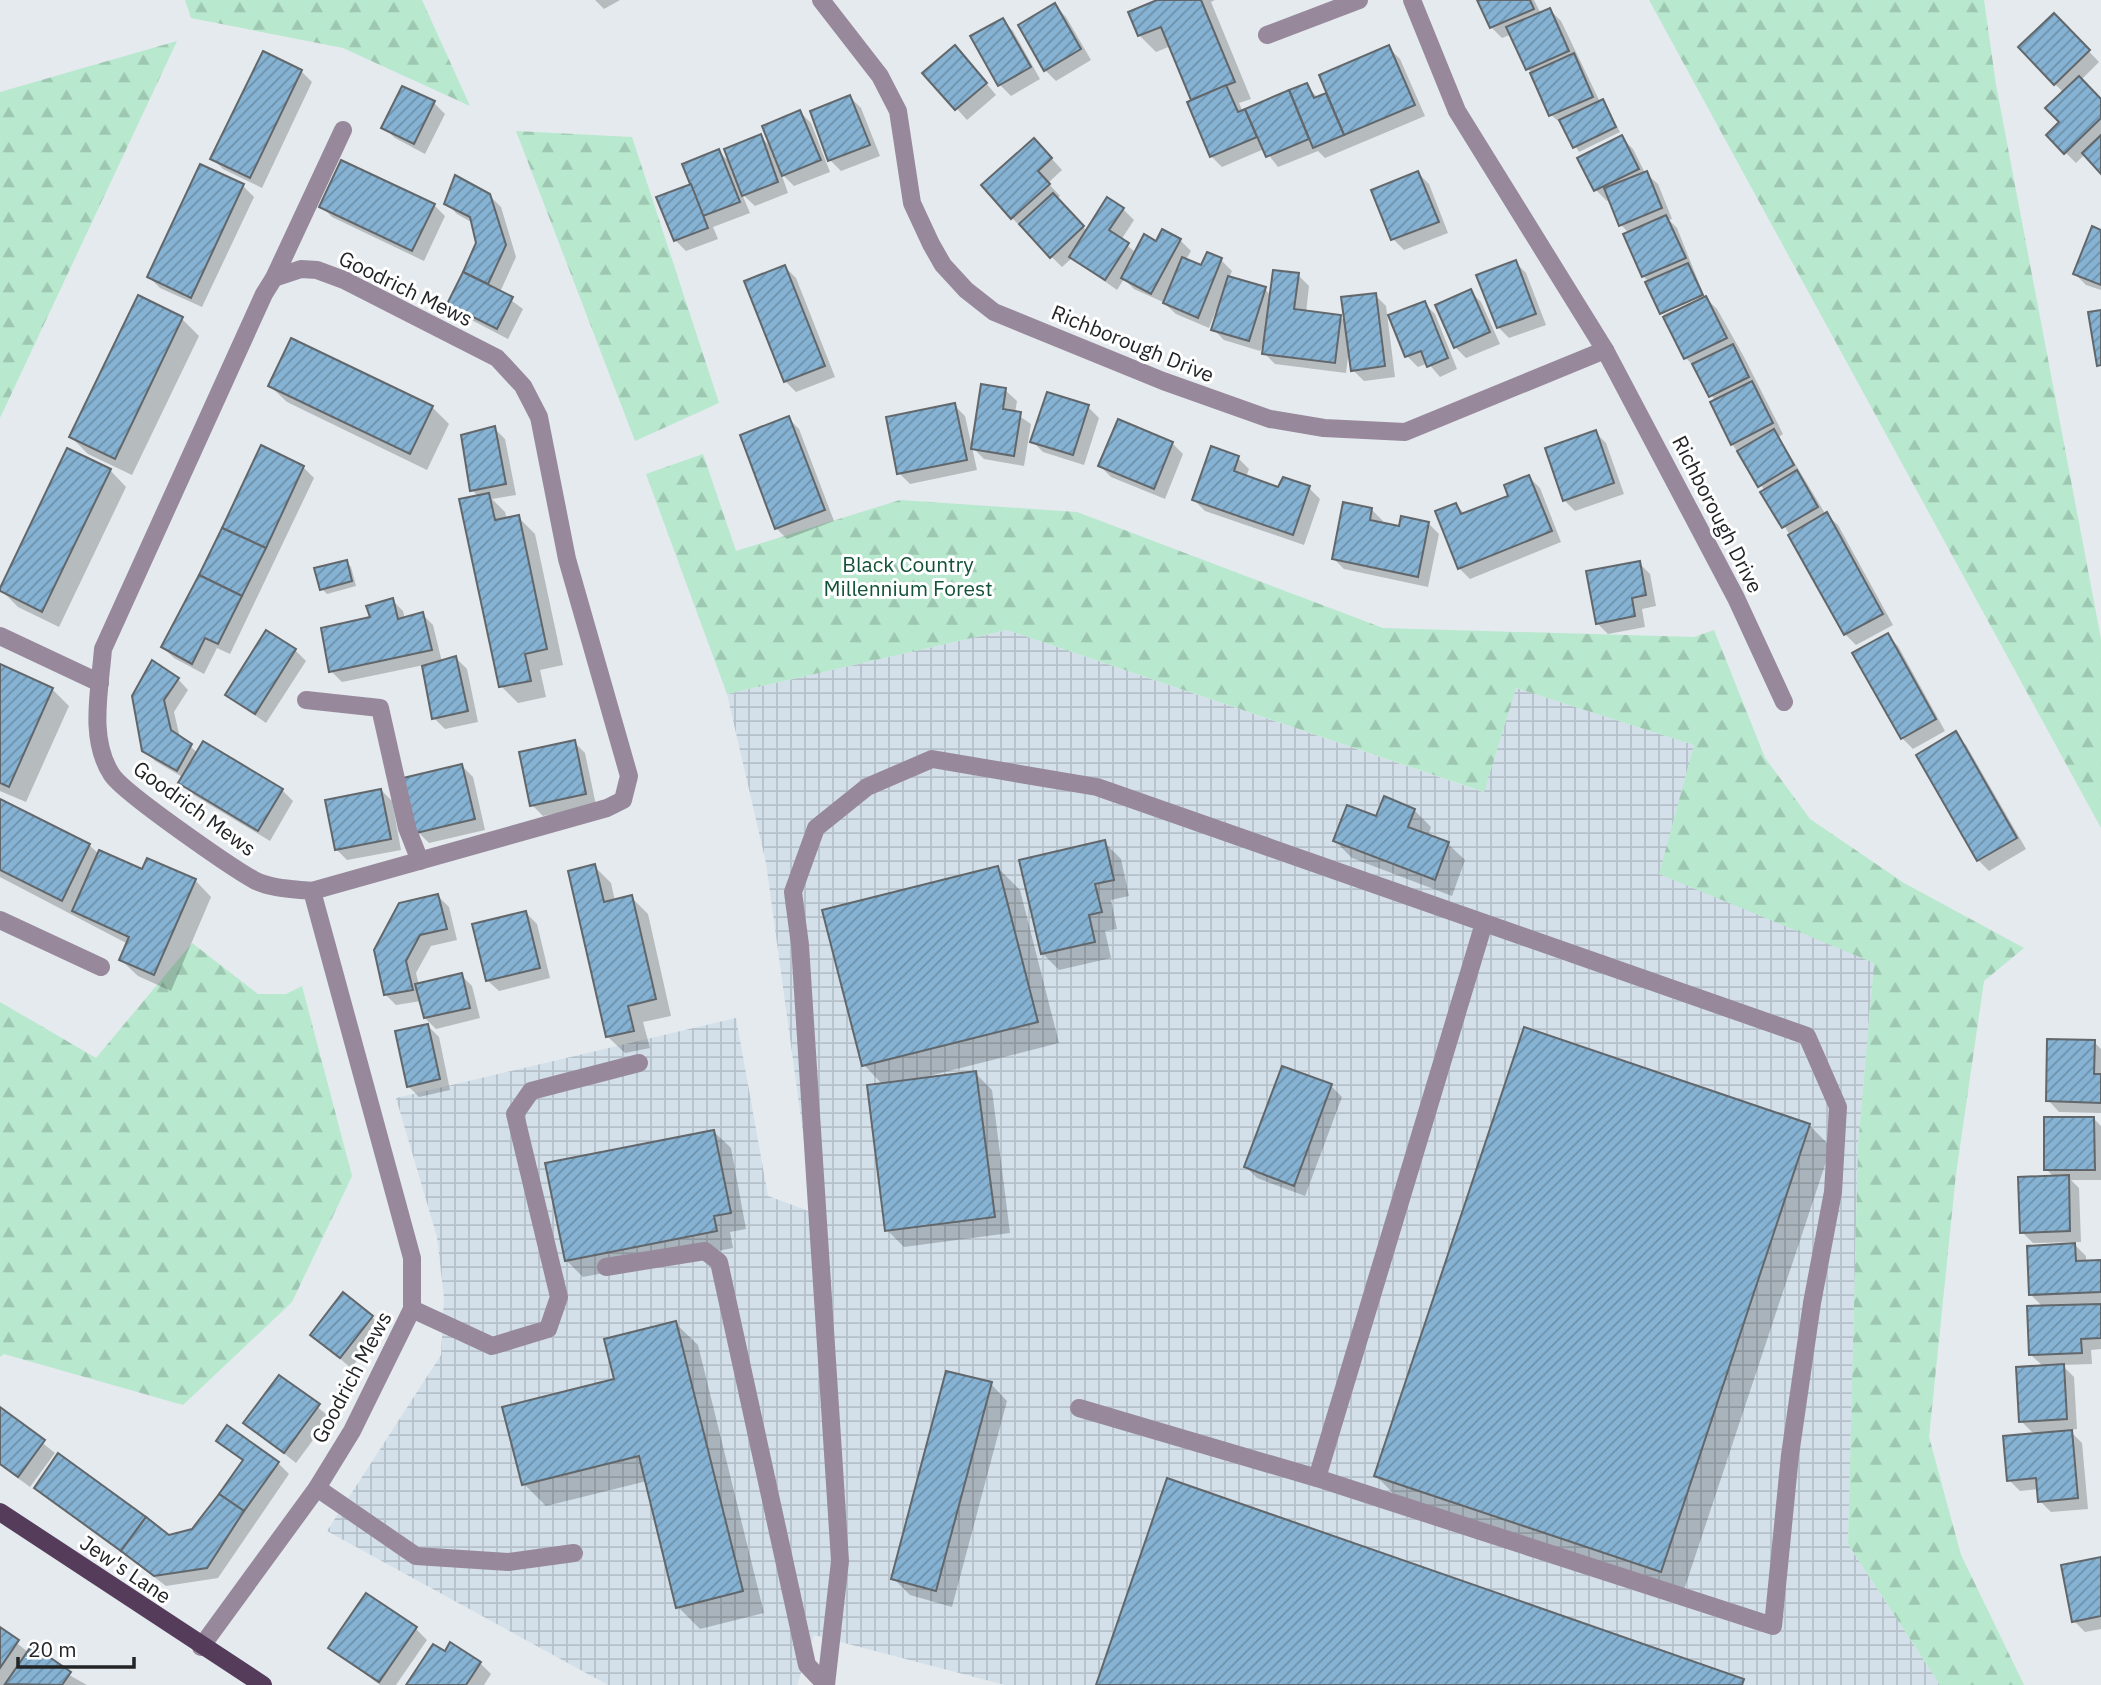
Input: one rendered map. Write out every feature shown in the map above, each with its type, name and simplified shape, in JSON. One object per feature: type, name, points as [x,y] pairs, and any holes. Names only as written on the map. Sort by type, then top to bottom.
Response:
[{"type":"main road","name":"Jew's Lane","points":[[0,1512],[201,1647],[263,1685]]},
{"type":"street","name":"Richborough Drive","points":[[821,0],[880,76],[898,111],[912,203],[931,244],[943,265],[966,290],[994,312],[1163,381],[1270,419],[1324,428],[1405,432],[1605,350]]},
{"type":"street","points":[[1268,35],[1359,0]]},
{"type":"street","name":"Richborough Drive","points":[[1412,0],[1457,111],[1605,350],[1724,574],[1784,702]]},
{"type":"street","points":[[274,278],[343,130]]},
{"type":"street","name":"Goodrich Mews","points":[[301,269],[344,280],[497,358],[523,386],[539,417],[567,559],[629,776],[623,800],[607,807],[312,891],[256,881],[141,801],[112,776],[100,744],[100,682],[103,649],[264,294],[274,278],[301,269]]},
{"type":"street","points":[[0,636],[100,682]]},
{"type":"street","points":[[306,700],[380,708],[407,828],[420,861]]},
{"type":"street","points":[[826,1685],[839,1548],[800,945],[793,892],[816,828],[867,788],[932,759],[1097,787],[1807,1035],[1838,1107],[1833,1192],[1812,1303],[1790,1455],[1773,1626],[1317,1478],[1079,1408]]},
{"type":"street","name":"Goodrich Mews","points":[[201,1647],[317,1488],[352,1431],[412,1309],[412,1258],[312,891]]},
{"type":"street","points":[[0,920],[101,967]]},
{"type":"street","points":[[1317,1478],[1484,923]]},
{"type":"street","points":[[412,1309],[492,1346],[548,1329],[559,1297],[515,1114],[531,1091],[639,1063]]},
{"type":"street","points":[[606,1267],[705,1251],[719,1262],[807,1665],[826,1685]]},
{"type":"street","points":[[317,1488],[416,1556],[508,1562],[574,1553]]},
{"type":"shaded area","points":[[1007,630],[1483,792],[1516,688],[1694,745],[1660,874],[1874,962],[1858,1146],[1848,1544],[1940,1685],[1005,1685],[814,1635],[797,1685],[608,1685],[327,1531],[441,1355],[444,1298],[437,1237],[396,1098],[736,1018],[768,1196],[814,1213],[766,863],[727,694]]},
{"type":"green space","points":[[185,0],[422,0],[470,106],[343,48],[191,18]]},
{"type":"green space","points":[[1649,0],[1984,0],[1996,85],[2101,639],[2101,828]]},
{"type":"green space","points":[[177,41],[0,418],[0,92]]},
{"type":"green space","points":[[516,131],[632,137],[719,403],[635,441]]},
{"type":"green space","name":"Black Country Millennium Forest","points":[[703,454],[736,551],[900,500],[1077,512],[1383,628],[1694,637],[1714,630],[1765,758],[1810,819],[1904,883],[2024,948],[1984,981],[1956,1174],[1929,1437],[1961,1555],[2024,1685],[1940,1685],[1848,1544],[1858,1146],[1874,963],[1659,874],[1694,745],[1516,688],[1484,792],[1007,630],[727,694],[646,474]]},
{"type":"green space","points":[[192,943],[258,994],[286,994],[302,986],[352,1176],[292,1302],[183,1405],[4,1354],[0,1357],[0,1002],[96,1058]]},
{"type":"building","points":[[1157,0],[1201,0],[1235,82],[1191,100],[1161,27],[1138,36],[1128,12]]},
{"type":"building","points":[[1477,0],[1530,0],[1534,9],[1490,28]]},
{"type":"building","points":[[1055,3],[1081,49],[1044,71],[1018,25]]},
{"type":"building","points":[[1550,8],[1569,51],[1526,70],[1506,27]]},
{"type":"building","points":[[2054,13],[2090,50],[2054,85],[2018,47]]},
{"type":"building","points":[[1003,18],[1031,67],[998,86],[970,36]]},
{"type":"building","points":[[955,45],[987,83],[955,110],[922,73]]},
{"type":"building","points":[[1389,45],[1415,105],[1344,135],[1319,75]]},
{"type":"building","points":[[263,51],[302,70],[250,178],[210,159]]},
{"type":"building","points":[[1574,53],[1593,97],[1549,116],[1530,73]]},
{"type":"building","points":[[2079,76],[2101,99],[2101,118],[2064,154],[2046,135],[2059,122],[2045,108]]},
{"type":"building","points":[[1307,83],[1314,98],[1326,93],[1344,135],[1313,148],[1289,90]]},
{"type":"building","points":[[1226,85],[1238,112],[1245,109],[1257,137],[1210,157],[1187,102]]},
{"type":"building","points":[[402,86],[435,101],[414,144],[381,128]]},
{"type":"building","points":[[1289,90],[1309,139],[1266,157],[1245,109]]},
{"type":"building","points":[[850,95],[870,145],[828,161],[810,111]]},
{"type":"building","points":[[1603,99],[1616,127],[1573,148],[1559,120]]},
{"type":"building","points":[[800,110],[821,160],[782,176],[762,126]]},
{"type":"building","points":[[761,134],[778,182],[742,196],[724,149]]},
{"type":"building","points":[[1622,135],[1639,169],[1594,191],[1577,158]]},
{"type":"building","points":[[2101,135],[2101,174],[2082,153]]},
{"type":"building","points":[[1034,138],[1052,158],[1038,171],[1050,184],[1011,219],[981,185]]},
{"type":"building","points":[[719,149],[740,202],[703,216],[682,164]]},
{"type":"building","points":[[341,160],[435,204],[412,251],[319,207]]},
{"type":"building","points":[[200,164],[244,184],[191,298],[147,277]]},
{"type":"building","points":[[1418,171],[1439,222],[1391,240],[1371,190]]},
{"type":"building","points":[[1647,171],[1662,208],[1619,226],[1604,188]]},
{"type":"building","points":[[455,175],[490,194],[506,245],[488,284],[463,272],[476,243],[470,217],[444,204]]},
{"type":"building","points":[[691,184],[708,228],[674,241],[656,197]]},
{"type":"building","points":[[1053,193],[1084,226],[1050,258],[1019,224]]},
{"type":"building","points":[[1107,197],[1124,208],[1109,230],[1129,243],[1105,280],[1069,257]]},
{"type":"building","points":[[1666,215],[1686,258],[1642,277],[1623,234]]},
{"type":"building","points":[[2092,226],[2101,230],[2101,285],[2073,274]]},
{"type":"building","points":[[1162,229],[1181,239],[1151,294],[1121,278],[1144,234],[1156,241]]},
{"type":"building","points":[[1207,252],[1222,258],[1198,318],[1163,303],[1182,257],[1201,265]]},
{"type":"building","points":[[1516,260],[1536,314],[1497,328],[1476,275]]},
{"type":"building","points":[[1688,263],[1703,295],[1660,314],[1645,282]]},
{"type":"building","points":[[785,265],[825,366],[784,382],[744,281]]},
{"type":"building","points":[[1273,270],[1299,273],[1294,309],[1341,315],[1335,363],[1262,354]]},
{"type":"building","points":[[463,272],[513,297],[497,329],[447,304]]},
{"type":"building","points":[[1228,276],[1266,287],[1249,341],[1211,330]]},
{"type":"building","points":[[1471,289],[1490,332],[1454,348],[1435,305]]},
{"type":"building","points":[[1376,293],[1385,366],[1351,371],[1341,297]]},
{"type":"building","points":[[138,295],[183,317],[115,459],[69,437]]},
{"type":"building","points":[[1706,296],[1727,338],[1684,359],[1663,317]]},
{"type":"building","points":[[1425,301],[1448,358],[1427,367],[1421,351],[1405,357],[1388,315]]},
{"type":"building","points":[[2101,310],[2101,365],[2097,366],[2088,312]]},
{"type":"building","points":[[291,338],[433,406],[410,454],[268,386]]},
{"type":"building","points":[[1733,344],[1749,377],[1709,397],[1692,364]]},
{"type":"building","points":[[1752,381],[1773,423],[1731,445],[1710,402]]},
{"type":"building","points":[[981,384],[1006,388],[1003,409],[1021,412],[1014,456],[971,449]]},
{"type":"building","points":[[1047,392],[1089,405],[1073,455],[1030,442]]},
{"type":"building","points":[[955,403],[967,460],[897,474],[886,417]]},
{"type":"building","points":[[789,416],[825,510],[775,529],[740,435]]},
{"type":"building","points":[[1118,419],[1173,442],[1154,489],[1098,466]]},
{"type":"building","points":[[495,426],[506,484],[470,491],[461,435]]},
{"type":"building","points":[[1774,429],[1794,465],[1758,487],[1737,451]]},
{"type":"building","points":[[1596,430],[1614,483],[1563,501],[1545,448]]},
{"type":"building","points":[[261,445],[304,466],[266,548],[222,528]]},
{"type":"building","points":[[1211,446],[1239,456],[1234,471],[1278,487],[1283,477],[1310,486],[1293,535],[1192,500]]},
{"type":"building","points":[[67,448],[111,469],[42,612],[0,591],[0,588]]},
{"type":"building","points":[[1797,470],[1818,507],[1782,528],[1760,492]]},
{"type":"building","points":[[1529,475],[1552,531],[1458,569],[1435,511],[1456,503],[1461,514],[1508,496],[1504,485]]},
{"type":"building","points":[[489,493],[495,520],[519,515],[547,649],[525,654],[531,681],[499,687],[459,499]]},
{"type":"building","points":[[1343,502],[1372,508],[1370,520],[1399,526],[1401,516],[1429,522],[1418,577],[1332,559]]},
{"type":"building","points":[[1827,512],[1883,614],[1844,635],[1788,535]]},
{"type":"building","points":[[222,528],[266,548],[242,596],[199,575]]},
{"type":"building","points":[[347,560],[352,581],[320,590],[314,568]]},
{"type":"building","points":[[1640,561],[1646,595],[1632,598],[1635,616],[1596,624],[1586,571]]},
{"type":"building","points":[[199,575],[242,596],[218,644],[205,638],[192,664],[161,647]]},
{"type":"building","points":[[393,598],[398,619],[423,612],[432,650],[329,672],[321,628],[370,617],[366,606]]},
{"type":"building","points":[[266,630],[296,649],[255,714],[225,695]]},
{"type":"building","points":[[1888,633],[1936,719],[1901,739],[1852,653]]},
{"type":"building","points":[[456,656],[468,711],[432,719],[422,666]]},
{"type":"building","points":[[152,660],[179,678],[164,700],[171,730],[192,744],[177,771],[142,751],[132,696]]},
{"type":"building","points":[[0,664],[53,688],[9,787],[0,783]]},
{"type":"building","points":[[1956,731],[2017,838],[1977,861],[1916,755]]},
{"type":"building","points":[[575,740],[586,794],[530,806],[519,752]]},
{"type":"building","points":[[203,741],[283,789],[258,831],[178,783]]},
{"type":"building","points":[[462,764],[475,819],[416,833],[403,778]]},
{"type":"building","points":[[381,789],[391,839],[335,850],[325,800]]},
{"type":"building","points":[[1384,796],[1415,809],[1408,827],[1449,842],[1435,880],[1333,841],[1347,805],[1376,816]]},
{"type":"building","points":[[0,799],[90,844],[62,901],[0,870]]},
{"type":"building","points":[[1105,840],[1114,880],[1095,884],[1102,912],[1089,915],[1095,942],[1041,954],[1019,860]]},
{"type":"building","points":[[99,850],[142,869],[147,858],[196,879],[154,975],[119,960],[129,937],[72,911]]},
{"type":"building","points":[[595,864],[604,902],[632,895],[656,999],[628,1006],[634,1031],[606,1037],[568,871]]},
{"type":"building","points":[[998,866],[1038,1022],[862,1066],[822,910]]},
{"type":"building","points":[[438,894],[447,929],[420,935],[406,961],[413,990],[384,995],[374,950],[399,903]]},
{"type":"building","points":[[526,911],[540,968],[486,981],[472,924]]},
{"type":"building","points":[[462,973],[470,1008],[424,1018],[415,984]]},
{"type":"building","points":[[428,1024],[440,1079],[407,1087],[395,1031]]},
{"type":"building","points":[[1524,1027],[1810,1124],[1661,1572],[1374,1476]]},
{"type":"building","points":[[2047,1039],[2095,1040],[2094,1074],[2101,1074],[2101,1103],[2046,1101]]},
{"type":"building","points":[[1282,1066],[1332,1084],[1294,1186],[1244,1167]]},
{"type":"building","points":[[976,1071],[995,1217],[885,1231],[867,1085]]},
{"type":"building","points":[[2044,1117],[2094,1117],[2095,1170],[2044,1170]]},
{"type":"building","points":[[714,1130],[731,1213],[714,1216],[717,1231],[565,1261],[545,1163]]},
{"type":"building","points":[[2069,1175],[2070,1231],[2020,1233],[2018,1177]]},
{"type":"building","points":[[2075,1243],[2076,1261],[2101,1260],[2101,1292],[2029,1295],[2027,1246]]},
{"type":"building","points":[[343,1292],[373,1316],[340,1358],[310,1335]]},
{"type":"building","points":[[2101,1304],[2101,1338],[2081,1339],[2082,1353],[2029,1355],[2027,1306]]},
{"type":"building","points":[[676,1321],[743,1591],[676,1608],[639,1456],[522,1485],[502,1407],[614,1379],[604,1339]]},
{"type":"building","points":[[2064,1364],[2067,1419],[2019,1422],[2016,1367]]},
{"type":"building","points":[[946,1371],[992,1382],[936,1591],[891,1579]]},
{"type":"building","points":[[279,1375],[320,1404],[284,1453],[243,1423]]},
{"type":"building","points":[[0,1407],[45,1440],[18,1477],[0,1464]]},
{"type":"building","points":[[227,1425],[279,1462],[244,1511],[219,1494],[243,1460],[216,1441]]},
{"type":"building","points":[[2072,1430],[2078,1498],[2038,1502],[2036,1478],[2007,1481],[2003,1436]]},
{"type":"building","points":[[58,1453],[146,1517],[121,1551],[34,1488]]},
{"type":"building","points":[[1167,1478],[1744,1679],[1742,1685],[1096,1685]]},
{"type":"building","points":[[219,1494],[244,1511],[207,1568],[154,1576],[121,1551],[146,1517],[169,1535],[192,1529]]},
{"type":"building","points":[[2101,1557],[2101,1616],[2072,1622],[2061,1565]]},
{"type":"building","points":[[366,1593],[417,1627],[379,1682],[328,1648]]},
{"type":"building","points":[[0,1627],[19,1640],[0,1668]]},
{"type":"building","points":[[450,1642],[481,1662],[466,1685],[406,1685],[433,1644],[445,1651]]},
{"type":"building","points":[[32,1645],[71,1672],[62,1685],[5,1684]]}]
